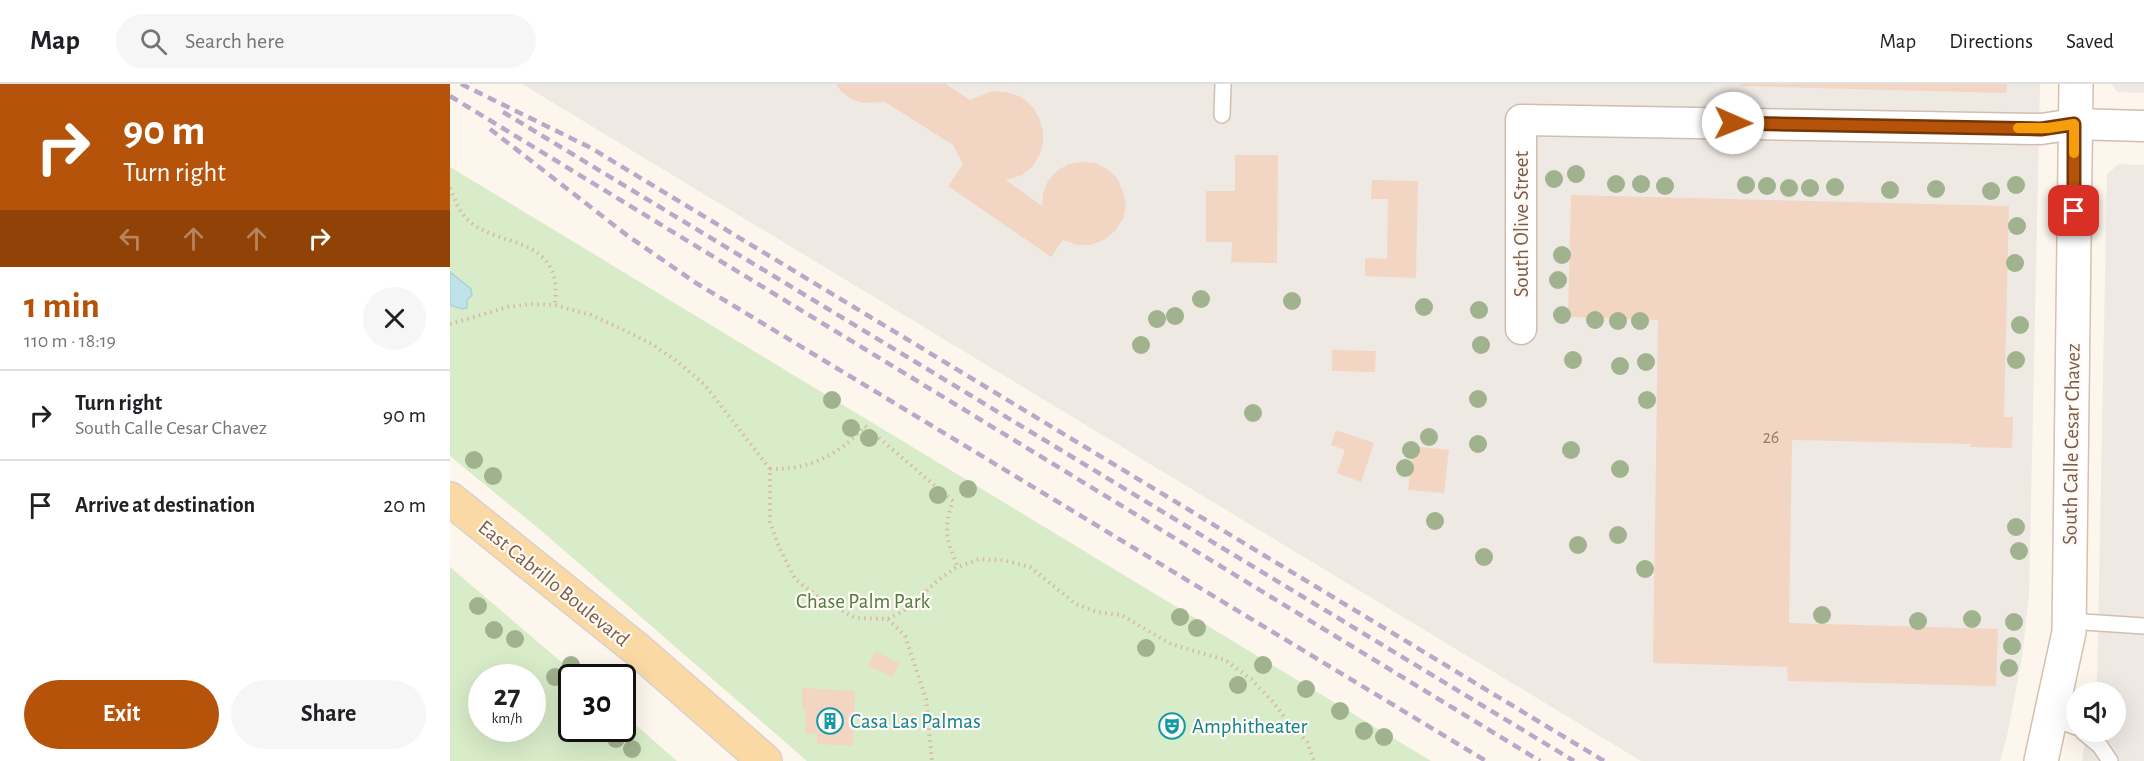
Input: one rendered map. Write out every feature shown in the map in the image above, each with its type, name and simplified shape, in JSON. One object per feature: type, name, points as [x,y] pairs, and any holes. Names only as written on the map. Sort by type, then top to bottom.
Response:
[{"type":"main road","name":"East Cabrillo Boulevard","points":[[450,499],[638,650],[765,761]]},
{"type":"street","name":"South Calle Cesar Chavez","points":[[2041,761],[2063,723],[2069,621],[2076,84]]},
{"type":"street","name":"South Olive Street","points":[[1521,329],[1521,120],[2041,129],[2074,124]]},
{"type":"street","points":[[2074,124],[2144,126]]},
{"type":"lane","points":[[1222,115],[1223,84]]},
{"type":"lane","points":[[2069,621],[2144,626]]},
{"type":"lane","points":[[2095,742],[2110,761]]},
{"type":"path","points":[[450,188],[457,206],[468,220],[487,233],[529,247],[543,255],[555,278],[555,305]]},
{"type":"path","points":[[450,324],[508,307],[532,304],[555,305],[591,315],[624,330],[652,344],[675,360],[704,384],[770,469],[770,522],[795,579],[817,596],[855,618],[888,619],[907,609],[936,582],[957,567],[979,559],[1003,560],[1030,567],[1076,604],[1097,612],[1121,615],[1171,644],[1225,660],[1251,679],[1272,701],[1307,742],[1314,761]]},
{"type":"path","points":[[770,469],[791,470],[817,462],[841,448],[865,426],[953,501],[947,517],[946,532],[949,548],[957,567]]},
{"type":"path","points":[[888,619],[905,636],[926,699],[932,761]]},
{"type":"shaded area","points":[[522,84],[2040,84],[2029,596],[2022,657],[2000,761],[1641,761]]},
{"type":"shaded area","points":[[2111,84],[2144,84],[2144,93],[2117,92]]},
{"type":"shaded area","points":[[2119,164],[2144,165],[2144,761],[2082,761],[2085,742],[2126,742],[2126,682],[2097,682],[2107,174]]},
{"type":"green space","name":"Chase Palm Park","points":[[450,167],[1431,761],[807,761],[544,533],[450,456]]},
{"type":"green space","points":[[450,567],[564,664],[558,664],[558,742],[636,742],[636,725],[677,761],[450,761]]},
{"type":"water","points":[[450,272],[471,289],[472,295],[467,300],[467,308],[462,309],[450,305]]},
{"type":"building","points":[[836,84],[946,84],[970,100],[992,91],[1007,92],[1021,97],[1033,107],[1039,118],[1043,131],[1043,144],[1032,167],[1022,175],[1006,180],[1042,206],[1043,193],[1048,181],[1057,171],[1068,164],[1095,163],[1107,169],[1117,178],[1126,205],[1123,219],[1115,231],[1104,240],[1091,245],[1077,245],[1063,240],[1051,257],[948,186],[963,164],[953,145],[885,102],[864,103],[851,99]]},
{"type":"building","points":[[1740,84],[2007,84],[2006,93],[1740,86]]},
{"type":"building","points":[[1235,155],[1278,155],[1277,263],[1231,262],[1232,242],[1206,242],[1206,191],[1235,191]]},
{"type":"building","points":[[1372,180],[1418,181],[1416,278],[1365,276],[1365,258],[1387,259],[1388,199],[1371,199]]},
{"type":"building","points":[[1571,195],[2009,206],[2004,417],[2013,417],[2012,448],[1971,447],[1970,444],[1792,440],[1789,623],[1998,629],[1996,686],[1788,681],[1787,667],[1653,663],[1658,320],[1568,317]]},
{"type":"building","points":[[1332,350],[1376,351],[1375,372],[1332,371]]},
{"type":"building","points":[[1336,430],[1374,443],[1361,482],[1337,473],[1345,450],[1331,445]]},
{"type":"building","points":[[1413,446],[1449,450],[1444,493],[1408,490]]},
{"type":"building","points":[[875,651],[899,663],[893,677],[868,666]]},
{"type":"building","name":"Casa Las Palmas","points":[[802,688],[855,691],[853,746],[817,744],[817,734],[805,733],[806,710],[802,709]]},
{"type":"railway","points":[[461,84],[591,148],[1604,761]]},
{"type":"railway","points":[[450,96],[1540,761]]},
{"type":"railway","points":[[503,112],[1574,761]]},
{"type":"railway","points":[[490,129],[628,236],[696,283],[1486,761]]},
{"type":"slow traffic","points":[[2018,128],[2048,128],[2074,124],[2074,153]]},
{"type":"place","name":"Casa Las Palmas","points":[[830,721]]},
{"type":"place","name":"Amphitheater","points":[[1172,726]]},
{"type":"route","points":[[1733,123],[2041,129],[2074,124],[2074,211]]}]
